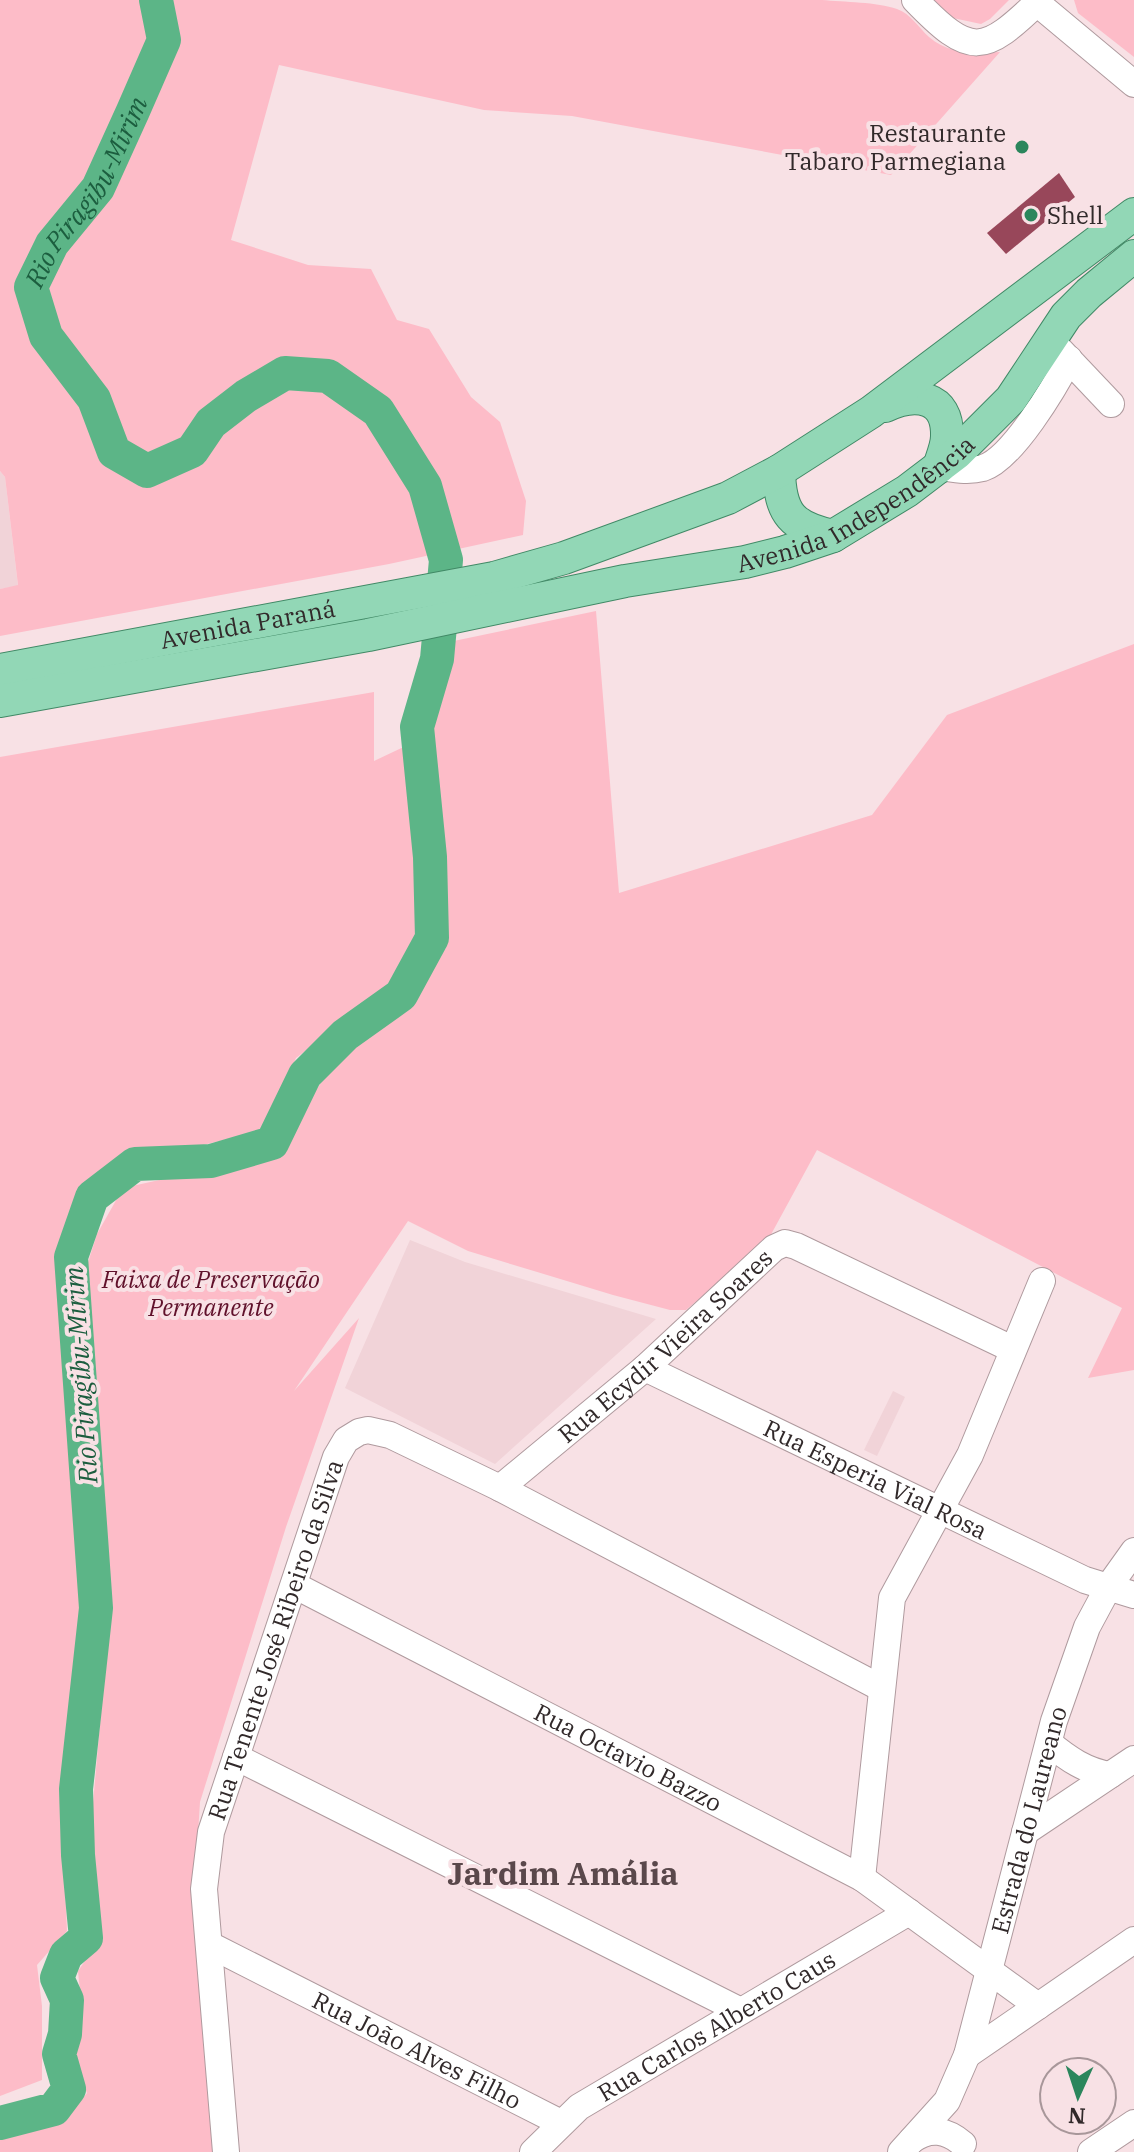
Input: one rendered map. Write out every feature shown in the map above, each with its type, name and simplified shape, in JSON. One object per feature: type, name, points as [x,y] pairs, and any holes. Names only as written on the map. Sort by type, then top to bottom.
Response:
[{"type":"main road","points":[[493,594],[564,558],[728,498],[779,471],[871,412],[1134,214]]},
{"type":"main road","name":"Avenida Independência","points":[[493,594],[625,581],[745,562],[833,536],[887,505],[957,453],[1059,349],[1089,293],[1134,256]]},
{"type":"main road","points":[[871,412],[903,398],[919,397],[936,404],[946,421],[948,439],[939,467]]},
{"type":"main road","points":[[779,471],[782,500],[791,517],[808,530],[833,536]]},
{"type":"main road","name":"Avenida Paraná","points":[[0,670],[391,598],[493,594]]},
{"type":"main road","name":"Avenida Paraná","points":[[0,701],[368,635],[493,594]]},
{"type":"street","points":[[915,0],[955,38],[977,44],[1001,36],[1039,1],[1134,84]]},
{"type":"street","points":[[1059,349],[1111,404]]},
{"type":"street","name":"Rua Ecydir Vieira Soares","points":[[500,1488],[645,1368],[774,1248],[785,1243],[1012,1349]]},
{"type":"street","points":[[862,1878],[892,1598],[970,1455],[1042,1281]]},
{"type":"street","name":"Rua Esperia Vial Rosa","points":[[645,1368],[1085,1580],[1134,1595]]},
{"type":"street","name":"Rua Tenente José Ribeiro da Silva","points":[[226,2152],[204,1889],[211,1832],[336,1457],[346,1440],[368,1430],[390,1435],[500,1488],[881,1688]]},
{"type":"street","name":"Estrada do Laureano","points":[[907,2146],[947,2101],[967,2055],[1049,1743],[1087,1627],[1109,1586],[1134,1551]]},
{"type":"street","name":"Rua Octavio Bazzo","points":[[294,1585],[862,1878],[1038,2006]]},
{"type":"street","points":[[1049,1743],[1069,1759],[1095,1772],[1110,1775]]},
{"type":"street","points":[[236,1757],[741,2011]]},
{"type":"street","points":[[1025,1832],[1134,1759]]},
{"type":"street","points":[[809,1850],[828,1851],[839,1847],[856,1834],[868,1819]]},
{"type":"street","name":"Rua Carlos Alberto Caus","points":[[533,2152],[579,2107],[909,1912]]},
{"type":"street","points":[[954,1943],[974,1946],[987,1941],[998,1931]]},
{"type":"street","points":[[967,2055],[1134,1940]]},
{"type":"street","name":"Rua João Alves Filho","points":[[210,1945],[561,2123]]},
{"type":"street","points":[[214,2002],[225,1986],[242,1977],[272,1977]]},
{"type":"street","points":[[947,2101],[964,2148]]},
{"type":"street","points":[[1091,2152],[1134,2123]]},
{"type":"street","points":[[907,2146],[922,2134],[936,2131],[952,2134],[964,2148]]},
{"type":"shaded area","points":[[0,471],[5,477],[18,586],[0,589]]},
{"type":"shaded area","points":[[410,1240],[465,1262],[656,1319],[495,1464],[345,1388]]},
{"type":"shaded area","points":[[893,1391],[905,1397],[877,1456],[864,1450]]},
{"type":"green space","points":[[0,0],[822,0],[897,9],[945,47],[963,52],[1000,52],[891,175],[572,116],[484,110],[279,65],[231,240],[308,265],[371,269],[397,320],[429,329],[471,397],[500,422],[526,501],[523,535],[389,564],[0,636],[0,589],[18,585],[5,477],[0,471]]},
{"type":"green space","points":[[934,0],[1009,0],[981,24],[953,18]]},
{"type":"green space","points":[[1074,0],[1134,0],[1134,57],[1078,13]]},
{"type":"green space","name":"Faixa de Preservação Permanente","points":[[596,611],[619,893],[872,815],[947,715],[1134,644],[1134,1370],[1088,1378],[1122,1308],[817,1150],[768,1240],[686,1310],[670,1310],[613,1295],[468,1251],[408,1221],[294,1391],[359,1318],[286,1527],[200,1802],[196,1866],[213,2152],[0,2152],[0,2140],[48,2119],[71,2113],[87,2093],[69,2051],[81,2002],[78,1971],[98,1942],[90,1837],[109,1622],[84,1275],[97,1234],[123,1188],[273,1155],[332,1066],[410,997],[446,948],[432,729],[449,642]]},
{"type":"green space","points":[[374,692],[374,761],[412,743],[420,865],[418,939],[391,986],[296,1058],[265,1130],[203,1145],[133,1149],[85,1183],[65,1232],[57,1272],[81,1609],[62,1814],[67,1931],[37,1965],[42,2006],[42,2080],[0,2096],[0,757]]},
{"type":"building","name":"Shell","points":[[1059,173],[1075,197],[1006,254],[987,233]]},
{"type":"waterway","name":"Rio Piragibu-Mirim","points":[[0,2123],[54,2109],[69,2089],[59,2054],[65,2034],[67,2000],[57,1978],[66,1955],[86,1938],[78,1855],[76,1789],[96,1608],[71,1257],[92,1197],[135,1164],[211,1161],[272,1143],[305,1075],[345,1035],[401,995],[432,938],[430,857],[417,727],[437,659],[446,560],[425,486],[378,411],[328,376],[285,373],[246,396],[211,423],[192,451],[147,471],[114,452],[94,399],[46,336],[31,287],[52,244],[98,188],[164,40],[156,0]]},
{"type":"place","name":"Restaurante Tabaro Parmegiana","points":[[1022,147]]},
{"type":"place","name":"Shell","points":[[1031,215]]},
{"type":"district","name":"Jardim Amália","points":[[563,1873]]}]
